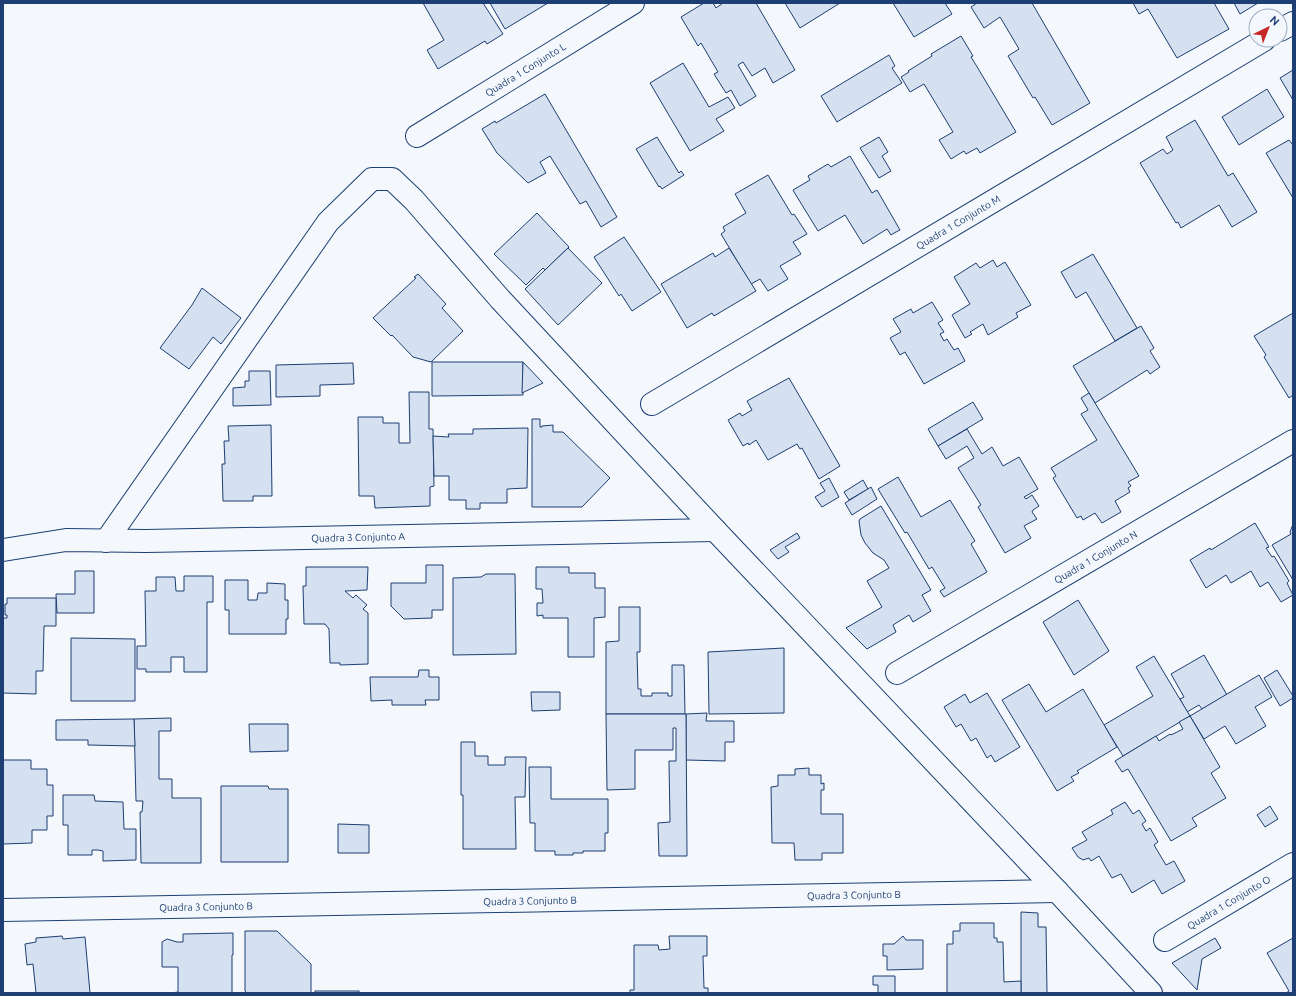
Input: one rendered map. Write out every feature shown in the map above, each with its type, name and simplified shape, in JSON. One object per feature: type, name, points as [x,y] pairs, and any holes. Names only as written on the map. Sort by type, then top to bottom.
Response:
[{"type":"street","name":"Quadra 1 Conjunto L","points":[[416,136],[633,3]]},
{"type":"street","name":"Quadra 1 Conjunto M","points":[[652,404],[1251,48]]},
{"type":"street","points":[[106,540],[328,222],[372,179],[392,180],[414,200],[500,299],[715,530],[1057,891],[1151,993]]},
{"type":"street","name":"Quadra 1 Conjunto N","points":[[897,673],[1293,441]]},
{"type":"street","name":"Quadra 3 Conjunto A","points":[[3,550],[66,540],[154,541],[715,530]]},
{"type":"street","name":"Quadra 1 Conjunto O","points":[[1165,940],[1293,864]]},
{"type":"street","name":"Quadra 3 Conjunto B","points":[[3,910],[1057,891]]},
{"type":"building","points":[[423,3],[483,3],[503,34],[487,44],[485,41],[438,69],[427,50],[444,40]]},
{"type":"building","points":[[490,3],[548,3],[505,29]]},
{"type":"building","points":[[704,3],[713,3],[716,8],[723,3],[756,3],[795,70],[773,83],[765,68],[752,76],[743,62],[738,65],[756,96],[740,106],[731,90],[726,93],[714,74],[718,72],[701,43],[698,46],[681,17]]},
{"type":"building","points":[[785,3],[840,3],[800,28]]},
{"type":"building","points":[[893,3],[945,3],[952,14],[914,37]]},
{"type":"building","points":[[977,3],[1032,3],[1090,103],[1052,125],[1035,97],[1033,98],[1008,56],[1019,49],[1000,17],[984,28],[971,7]]},
{"type":"building","points":[[1133,3],[1214,3],[1229,29],[1177,58],[1148,9],[1139,14]]},
{"type":"building","points":[[1234,3],[1258,3],[1248,8],[1240,14]]},
{"type":"building","points":[[961,36],[973,56],[971,57],[1016,132],[980,153],[977,148],[966,154],[964,151],[951,159],[939,140],[953,132],[924,84],[910,92],[901,77],[932,56],[931,54]]},
{"type":"building","points":[[889,55],[895,66],[892,68],[902,83],[837,122],[821,96]]},
{"type":"building","points":[[683,63],[709,107],[728,97],[735,108],[716,119],[724,131],[690,151],[650,83]]},
{"type":"building","points":[[1293,70],[1293,100],[1280,78]]},
{"type":"building","points":[[1267,89],[1284,117],[1239,145],[1222,117]]},
{"type":"building","points":[[545,94],[617,217],[601,227],[586,201],[580,204],[550,156],[540,162],[546,173],[528,183],[497,153],[482,129],[495,121],[496,123]]},
{"type":"building","points":[[1195,120],[1228,176],[1233,173],[1257,212],[1232,227],[1219,205],[1181,228],[1178,222],[1176,223],[1140,163],[1163,149],[1167,154],[1173,150],[1166,137]]},
{"type":"building","points":[[657,137],[679,173],[681,171],[684,175],[662,189],[660,186],[659,187],[636,149]]},
{"type":"building","points":[[879,137],[888,152],[882,156],[891,171],[879,178],[860,148]]},
{"type":"building","points":[[1289,140],[1293,145],[1293,198],[1266,153]]},
{"type":"building","points":[[850,156],[872,193],[877,190],[900,230],[891,235],[887,229],[863,244],[845,215],[818,231],[793,190],[810,180],[808,176],[828,164],[831,167]]},
{"type":"building","points":[[768,175],[792,215],[794,214],[807,234],[793,242],[801,254],[780,266],[788,279],[768,291],[760,279],[751,284],[721,234],[725,231],[723,227],[746,213],[735,194]]},
{"type":"building","points":[[537,213],[569,247],[545,270],[543,268],[526,285],[494,254]]},
{"type":"building","points":[[624,237],[661,292],[632,311],[621,294],[619,296],[594,257]]},
{"type":"building","points":[[568,248],[602,283],[558,325],[525,289]]},
{"type":"building","points":[[729,248],[756,291],[714,316],[712,313],[687,328],[661,284],[713,253],[715,257]]},
{"type":"building","points":[[1093,254],[1137,328],[1115,341],[1086,292],[1076,298],[1061,272]]},
{"type":"building","points":[[993,260],[997,267],[1005,262],[1031,305],[1016,313],[1018,317],[988,335],[983,324],[970,332],[972,334],[965,338],[952,315],[970,304],[954,277],[976,263],[980,268]]},
{"type":"building","points":[[418,274],[446,304],[442,308],[463,331],[431,362],[413,357],[373,318],[416,278],[414,277]]},
{"type":"building","points":[[202,288],[241,318],[221,344],[213,337],[189,369],[160,348],[192,305]]},
{"type":"building","points":[[932,302],[943,320],[938,323],[944,332],[940,334],[944,341],[947,339],[954,350],[958,348],[965,361],[924,384],[905,352],[900,355],[890,338],[901,332],[893,319],[911,309],[913,313]]},
{"type":"building","points":[[1293,313],[1293,395],[1289,398],[1264,357],[1266,355],[1254,336]]},
{"type":"building","points":[[1141,326],[1154,348],[1150,351],[1160,367],[1150,374],[1147,370],[1095,403],[1073,366]]},
{"type":"building","points":[[432,362],[523,362],[523,395],[432,396]]},
{"type":"building","points":[[523,362],[543,383],[522,393]]},
{"type":"building","points":[[353,363],[354,384],[320,385],[320,396],[276,397],[276,365]]},
{"type":"building","points":[[249,371],[270,371],[271,405],[233,406],[233,388],[245,387],[245,381],[249,381]]},
{"type":"building","points":[[789,378],[840,466],[819,479],[802,448],[800,449],[797,444],[768,460],[756,440],[749,445],[748,443],[743,446],[728,420],[740,413],[742,416],[752,410],[747,401]]},
{"type":"building","points":[[409,392],[429,392],[429,429],[433,429],[434,486],[430,487],[430,506],[375,508],[374,496],[359,496],[358,417],[383,417],[383,423],[399,423],[399,443],[410,443]]},
{"type":"building","points":[[1089,393],[1139,476],[1128,482],[1131,486],[1128,488],[1130,492],[1115,501],[1121,512],[1102,523],[1095,513],[1083,520],[1081,516],[1077,518],[1053,478],[1056,476],[1051,468],[1097,440],[1081,414],[1088,410],[1081,398]]},
{"type":"building","points":[[973,402],[983,419],[938,446],[928,429]]},
{"type":"building","points":[[532,419],[540,419],[540,427],[553,425],[553,432],[563,432],[610,478],[582,507],[532,507]]},
{"type":"building","points":[[271,425],[272,496],[253,496],[253,501],[223,501],[222,464],[225,464],[224,441],[229,441],[228,426]]},
{"type":"building","points":[[528,428],[527,488],[507,489],[507,503],[480,503],[480,509],[466,509],[466,500],[449,500],[449,476],[434,476],[433,436],[449,437],[448,434],[473,434],[473,429]]},
{"type":"building","points":[[967,429],[982,454],[992,447],[1003,466],[1019,457],[1038,489],[1024,497],[1026,499],[1032,495],[1039,506],[1032,512],[1037,519],[1024,526],[1031,538],[1005,553],[978,507],[981,505],[958,468],[974,458],[967,446],[946,459],[938,446]]},
{"type":"building","points":[[898,477],[921,517],[950,500],[975,541],[971,544],[987,572],[944,597],[940,591],[945,588],[932,567],[929,569],[907,532],[905,533],[878,489]]},
{"type":"building","points":[[829,478],[839,497],[822,507],[815,497],[825,491],[820,483]]},
{"type":"building","points":[[863,480],[868,489],[849,500],[844,492]]},
{"type":"building","points":[[871,487],[877,499],[852,515],[845,503]]},
{"type":"building","points":[[881,506],[931,590],[922,595],[931,611],[913,622],[909,615],[893,625],[896,632],[867,649],[846,628],[882,607],[867,581],[889,568],[884,560],[873,553],[865,543],[861,535],[859,521]]},
{"type":"building","points":[[1255,523],[1269,547],[1266,548],[1272,557],[1274,556],[1289,581],[1287,583],[1293,595],[1281,602],[1268,582],[1260,587],[1251,571],[1231,583],[1226,575],[1206,588],[1190,560],[1210,548],[1211,550]]},
{"type":"building","points":[[1293,524],[1293,580],[1272,545],[1291,534],[1290,532]]},
{"type":"building","points":[[797,533],[800,538],[785,547],[789,552],[778,559],[770,550]]},
{"type":"building","points":[[426,565],[443,565],[443,610],[432,610],[432,618],[404,619],[391,606],[391,583],[426,583]]},
{"type":"building","points":[[306,567],[368,567],[367,590],[345,591],[353,598],[356,595],[367,605],[363,609],[368,613],[368,664],[340,665],[340,663],[330,663],[329,629],[325,624],[304,624],[303,586],[306,586]]},
{"type":"building","points":[[536,567],[569,567],[569,573],[595,573],[595,588],[605,588],[605,617],[594,618],[594,657],[568,657],[568,618],[543,618],[543,615],[537,616],[537,603],[543,603],[542,589],[536,589]]},
{"type":"building","points":[[75,571],[94,571],[94,613],[57,613],[56,594],[75,594]]},
{"type":"building","points":[[486,574],[515,574],[516,654],[453,655],[453,578],[481,577]]},
{"type":"building","points":[[184,576],[213,576],[213,602],[207,602],[207,672],[184,672],[184,657],[171,657],[171,672],[146,672],[146,669],[137,669],[137,646],[146,646],[145,591],[156,591],[156,577],[175,577],[176,591],[184,591]]},
{"type":"building","points":[[225,580],[248,580],[248,600],[257,600],[258,593],[267,593],[267,583],[285,584],[285,600],[288,600],[286,634],[229,634],[229,610],[225,610]]},
{"type":"building","points":[[7,598],[56,598],[56,626],[44,626],[43,671],[36,671],[36,694],[3,693],[3,618],[7,618],[7,615],[5,615],[5,604],[7,604]]},
{"type":"building","points":[[1078,600],[1109,651],[1074,675],[1043,622]]},
{"type":"building","points":[[619,607],[640,607],[640,652],[637,652],[638,689],[641,689],[641,696],[652,696],[652,693],[668,693],[668,696],[672,696],[672,665],[684,665],[685,714],[606,714],[606,642],[619,641]]},
{"type":"building","points":[[71,638],[135,639],[135,701],[71,701]]},
{"type":"building","points":[[784,648],[784,713],[709,714],[708,652]]},
{"type":"building","points":[[1204,655],[1227,695],[1202,709],[1199,705],[1187,712],[1180,699],[1184,697],[1171,674]]},
{"type":"building","points":[[1154,656],[1190,716],[1123,756],[1104,725],[1153,696],[1136,667]]},
{"type":"building","points":[[419,670],[429,670],[429,677],[439,677],[439,700],[425,700],[426,705],[392,705],[392,700],[371,701],[370,677],[418,677]]},
{"type":"building","points":[[1277,670],[1293,696],[1293,698],[1280,706],[1264,678]]},
{"type":"building","points":[[1259,675],[1272,697],[1255,707],[1266,726],[1236,744],[1225,726],[1204,739],[1190,716]]},
{"type":"building","points":[[1029,684],[1046,712],[1083,689],[1117,747],[1077,771],[1079,773],[1071,777],[1074,781],[1057,791],[1002,700]]},
{"type":"building","points":[[531,692],[560,692],[560,710],[532,711]]},
{"type":"building","points":[[987,693],[1020,747],[995,762],[991,755],[987,758],[976,738],[971,741],[961,724],[956,727],[944,707],[965,694],[970,703]]},
{"type":"building","points":[[707,713],[706,721],[734,721],[734,742],[725,742],[725,761],[686,760],[686,714]]},
{"type":"building","points":[[606,714],[686,714],[687,856],[659,856],[658,823],[670,822],[669,761],[676,761],[676,728],[673,728],[673,750],[635,750],[635,789],[607,790]]},
{"type":"building","points":[[1190,716],[1220,767],[1211,773],[1226,798],[1192,818],[1197,826],[1171,841],[1128,769],[1122,772],[1115,761],[1156,736],[1159,741],[1170,734],[1171,735],[1183,729],[1179,722]]},
{"type":"building","points":[[171,718],[171,731],[159,731],[159,779],[172,779],[172,798],[201,798],[201,863],[141,863],[140,812],[142,812],[143,801],[136,801],[134,719]]},
{"type":"building","points":[[134,719],[135,746],[88,745],[88,740],[56,740],[56,720]]},
{"type":"building","points":[[249,724],[288,724],[288,751],[250,752]]},
{"type":"building","points":[[461,742],[475,742],[475,756],[488,756],[488,765],[505,765],[505,757],[526,757],[525,797],[515,797],[516,849],[463,849]]},
{"type":"building","points":[[3,760],[31,760],[31,769],[47,769],[47,785],[53,785],[53,816],[47,816],[47,830],[32,830],[32,843],[3,844]]},
{"type":"building","points":[[529,767],[551,767],[551,799],[608,799],[608,833],[605,833],[605,851],[583,851],[583,853],[573,853],[573,855],[555,855],[555,851],[535,851],[535,823],[530,823]]},
{"type":"building","points":[[809,768],[809,775],[821,775],[821,784],[824,783],[824,790],[821,790],[821,814],[843,814],[843,853],[822,853],[822,860],[795,860],[794,843],[772,843],[771,787],[778,786],[778,775],[795,775],[795,769]]},
{"type":"building","points":[[221,786],[268,786],[269,789],[288,789],[288,862],[221,862]]},
{"type":"building","points":[[63,795],[94,795],[95,801],[123,802],[124,829],[136,829],[136,860],[103,861],[103,851],[98,850],[92,850],[92,855],[68,855],[68,825],[63,825]]},
{"type":"building","points":[[1125,802],[1133,814],[1139,810],[1146,821],[1142,824],[1146,831],[1150,828],[1158,842],[1154,845],[1166,865],[1174,861],[1185,881],[1162,894],[1154,880],[1132,893],[1121,874],[1112,878],[1099,856],[1091,861],[1089,858],[1083,860],[1078,857],[1072,848],[1087,840],[1082,832],[1113,814],[1111,810]]},
{"type":"building","points":[[1270,806],[1278,819],[1265,827],[1257,815]]},
{"type":"building","points":[[338,824],[369,825],[369,853],[338,853]]},
{"type":"building","points":[[1021,912],[1038,913],[1038,927],[1046,927],[1047,993],[1021,993]]},
{"type":"building","points":[[960,923],[994,923],[994,938],[997,938],[997,942],[1003,942],[1004,982],[1021,981],[1021,993],[947,993],[947,944],[953,944],[953,931],[960,931]]},
{"type":"building","points":[[245,931],[277,931],[311,964],[311,993],[247,993],[245,991]]},
{"type":"building","points":[[233,933],[232,993],[171,993],[178,992],[178,967],[162,967],[162,942],[167,939],[183,942],[183,934]]},
{"type":"building","points":[[62,936],[63,939],[85,937],[90,993],[36,993],[33,964],[27,965],[25,944],[36,942],[36,938]]},
{"type":"building","points":[[669,936],[707,936],[707,956],[703,956],[704,988],[708,988],[708,993],[630,993],[630,990],[634,990],[634,945],[658,945],[659,950],[670,949]]},
{"type":"building","points":[[903,936],[906,940],[923,940],[923,969],[887,970],[887,956],[883,956],[883,944],[894,944]]},
{"type":"building","points":[[1215,938],[1221,948],[1202,959],[1197,990],[1172,963]]},
{"type":"building","points":[[1293,938],[1293,993],[1286,993],[1289,991],[1267,953]]},
{"type":"building","points":[[873,976],[895,976],[895,993],[878,993],[878,985],[873,985]]},
{"type":"building","points":[[315,991],[359,991],[359,993],[315,993]]}]
